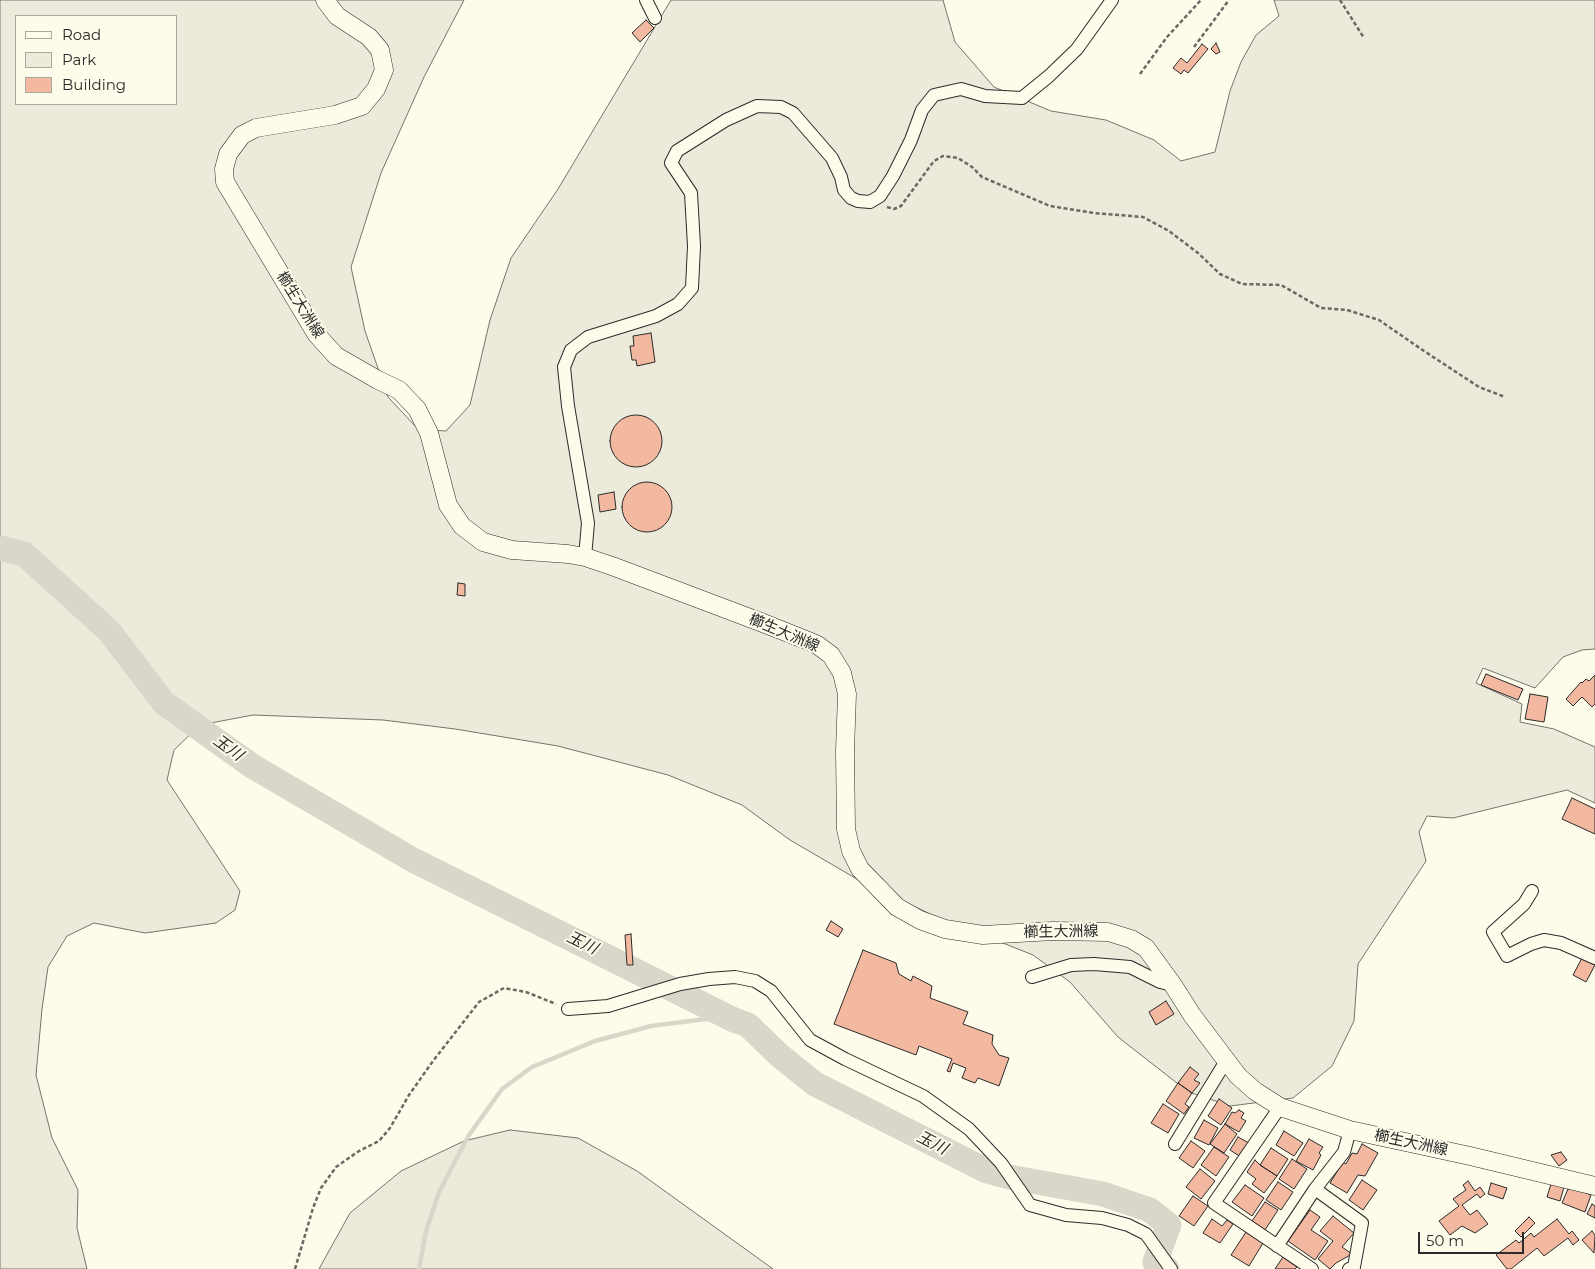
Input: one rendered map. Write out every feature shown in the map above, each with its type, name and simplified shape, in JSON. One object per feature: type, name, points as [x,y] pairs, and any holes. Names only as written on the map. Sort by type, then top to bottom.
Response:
[{"type":"main road","name":"櫛生大洲線","points":[[325,0],[337,16],[369,36],[380,50],[384,70],[376,89],[362,106],[335,115],[256,128],[242,136],[228,154],[224,169],[225,182],[317,335],[336,356],[399,390],[417,409],[429,433],[448,505],[462,526],[484,542],[512,550],[568,554],[585,557],[612,566],[763,622],[816,644],[831,655],[842,674],[847,694],[845,752],[846,829],[851,851],[860,870],[897,907],[920,920],[945,929],[984,935],[1053,931],[1108,932],[1131,939],[1146,948],[1192,1015],[1238,1076],[1255,1091],[1280,1107],[1350,1130],[1595,1186]]},
{"type":"street","points":[[646,0],[655,18]]},
{"type":"street","points":[[585,557],[588,523],[568,406],[564,367],[571,350],[588,338],[656,316],[678,304],[692,288],[694,246],[691,193],[671,163],[677,151],[726,120],[757,106],[781,107],[793,114],[832,158],[841,177],[844,190],[851,198],[870,202],[880,196],[894,176],[911,140],[922,110],[934,95],[961,89],[985,96],[1022,98],[1049,76],[1077,49],[1112,0]]},
{"type":"street","points":[[1532,891],[1524,904],[1493,932],[1507,956],[1530,944],[1544,940],[1561,943],[1595,958]]},
{"type":"street","points":[[1032,977],[1071,966],[1094,964],[1130,967],[1160,982],[1173,985]]},
{"type":"street","points":[[568,1009],[608,1006],[680,984],[709,979],[735,977],[755,981],[771,991],[810,1040],[923,1096],[968,1129],[1001,1163],[1030,1205],[1066,1215],[1102,1218],[1128,1225],[1146,1234],[1171,1269]]},
{"type":"street","points":[[1175,1144],[1226,1061]]},
{"type":"street","points":[[1280,1107],[1214,1203],[1312,1269]]},
{"type":"street","points":[[1277,1246],[1315,1189],[1344,1152],[1350,1130]]},
{"type":"street","points":[[1315,1189],[1362,1223],[1354,1267],[1349,1269]]},
{"type":"path","points":[[1140,74],[1167,37],[1201,0]]},
{"type":"path","points":[[1194,47],[1229,0]]},
{"type":"path","points":[[1340,0],[1364,38]]},
{"type":"path","points":[[880,196],[887,208],[894,209],[901,206],[934,161],[943,156],[958,158],[982,176],[1050,206],[1094,213],[1143,217],[1169,231],[1198,253],[1220,274],[1242,284],[1281,285],[1321,308],[1347,310],[1380,320],[1479,386],[1505,397]]},
{"type":"path","points":[[295,1269],[312,1208],[321,1188],[336,1168],[379,1141],[390,1128],[409,1095],[433,1060],[480,1002],[504,988],[526,992],[568,1009]]},
{"type":"green space","points":[[0,0],[464,0],[424,77],[381,173],[351,267],[365,331],[388,397],[418,429],[446,431],[470,405],[490,320],[511,258],[558,189],[671,0],[943,0],[955,42],[994,87],[1051,111],[1106,120],[1154,140],[1181,161],[1215,152],[1230,91],[1241,62],[1256,35],[1279,16],[1274,0],[1595,0],[1595,649],[1582,650],[1563,657],[1535,688],[1483,668],[1476,683],[1522,704],[1520,722],[1554,729],[1595,747],[1595,803],[1567,790],[1453,818],[1427,816],[1419,832],[1426,861],[1358,964],[1354,1021],[1332,1066],[1293,1098],[1230,1106],[1192,1093],[1118,1037],[1070,982],[1033,955],[930,914],[857,879],[790,840],[742,805],[668,775],[558,746],[455,729],[383,720],[253,715],[200,725],[174,750],[167,780],[240,891],[235,910],[216,923],[145,933],[94,923],[67,936],[48,967],[36,1075],[52,1138],[78,1190],[77,1228],[87,1269],[0,1269]]},
{"type":"green space","points":[[510,1130],[578,1138],[637,1171],[773,1269],[319,1269],[350,1213],[401,1171],[464,1141]]},
{"type":"building","points":[[646,20],[654,28],[640,42],[632,33]]},
{"type":"building","points":[[1216,43],[1220,52],[1216,54],[1211,49]]},
{"type":"building","points":[[1202,44],[1208,49],[1188,73],[1184,70],[1181,74],[1173,68],[1181,58],[1187,63]]},
{"type":"building","points":[[651,333],[655,362],[637,366],[636,360],[632,360],[630,346],[634,346],[633,336]]},
{"type":"building","points":[[631,415],[641,415],[655,422],[662,436],[662,446],[655,460],[641,467],[631,467],[621,463],[614,456],[610,446],[610,436],[614,426],[621,419]]},
{"type":"building","points":[[642,482],[652,482],[665,489],[672,502],[672,512],[665,525],[652,532],[642,532],[633,528],[626,521],[622,512],[622,502],[626,493],[633,486]]},
{"type":"building","points":[[614,492],[616,509],[600,512],[598,495]]},
{"type":"building","points":[[458,583],[465,584],[465,596],[457,595]]},
{"type":"building","points":[[1486,674],[1523,689],[1518,700],[1481,685]]},
{"type":"building","points":[[1595,675],[1595,704],[1592,707],[1582,697],[1573,706],[1566,699],[1581,682],[1586,679],[1589,681]]},
{"type":"building","points":[[1530,694],[1548,697],[1544,722],[1525,719]]},
{"type":"building","points":[[1572,798],[1595,809],[1595,834],[1562,819]]},
{"type":"building","points":[[831,921],[843,929],[838,937],[826,930]]},
{"type":"building","points":[[631,934],[633,965],[627,965],[625,935]]},
{"type":"building","points":[[863,950],[896,963],[899,974],[911,981],[913,976],[932,986],[930,998],[968,1012],[963,1024],[993,1035],[992,1044],[999,1055],[1009,1058],[999,1086],[978,1078],[975,1083],[962,1078],[966,1068],[953,1063],[950,1072],[947,1071],[952,1059],[919,1046],[916,1055],[834,1024]]},
{"type":"building","points":[[1582,958],[1595,965],[1586,982],[1573,975]]},
{"type":"building","points":[[1166,1001],[1174,1014],[1156,1025],[1149,1012]]},
{"type":"building","points":[[1190,1067],[1199,1074],[1194,1080],[1200,1083],[1192,1093],[1178,1083]]},
{"type":"building","points":[[1178,1083],[1192,1093],[1185,1104],[1189,1107],[1184,1114],[1166,1101]]},
{"type":"building","points":[[1219,1099],[1232,1108],[1221,1125],[1208,1116]]},
{"type":"building","points":[[1163,1104],[1179,1114],[1168,1133],[1151,1123]]},
{"type":"building","points":[[1239,1110],[1244,1113],[1241,1118],[1246,1121],[1239,1132],[1225,1124],[1232,1112],[1235,1113]]},
{"type":"building","points":[[1204,1120],[1218,1128],[1209,1145],[1194,1138]]},
{"type":"building","points":[[1225,1124],[1237,1134],[1224,1153],[1210,1144]]},
{"type":"building","points":[[1284,1131],[1303,1143],[1294,1156],[1276,1145]]},
{"type":"building","points":[[1238,1137],[1249,1143],[1241,1157],[1230,1150]]},
{"type":"building","points":[[1309,1139],[1323,1147],[1313,1170],[1296,1161]]},
{"type":"building","points":[[1191,1141],[1205,1151],[1193,1168],[1179,1158]]},
{"type":"building","points":[[1362,1144],[1378,1153],[1365,1176],[1358,1175],[1347,1193],[1330,1183],[1343,1162],[1346,1164],[1352,1153],[1357,1154]]},
{"type":"building","points":[[1214,1147],[1229,1157],[1216,1176],[1201,1165]]},
{"type":"building","points":[[1271,1148],[1288,1159],[1277,1176],[1260,1165]]},
{"type":"building","points":[[1561,1152],[1567,1160],[1559,1166],[1551,1155]]},
{"type":"building","points":[[1292,1159],[1307,1169],[1294,1189],[1279,1179]]},
{"type":"building","points":[[1255,1160],[1277,1176],[1264,1193],[1252,1184],[1256,1179],[1247,1172]]},
{"type":"building","points":[[1200,1169],[1215,1181],[1201,1199],[1186,1187]]},
{"type":"building","points":[[1362,1180],[1377,1190],[1363,1210],[1349,1200]]},
{"type":"building","points":[[1468,1181],[1475,1191],[1480,1187],[1485,1194],[1480,1198],[1477,1194],[1462,1205],[1470,1215],[1477,1210],[1488,1224],[1475,1233],[1462,1226],[1450,1235],[1439,1221],[1459,1206],[1453,1199],[1466,1190],[1463,1185]]},
{"type":"building","points":[[1278,1182],[1293,1192],[1281,1210],[1266,1200]]},
{"type":"building","points":[[1491,1183],[1507,1188],[1503,1199],[1488,1194]]},
{"type":"building","points":[[1551,1184],[1564,1187],[1560,1201],[1547,1197]]},
{"type":"building","points":[[1245,1185],[1264,1198],[1252,1216],[1232,1202]]},
{"type":"building","points":[[1568,1189],[1576,1189],[1591,1195],[1585,1212],[1562,1203]]},
{"type":"building","points":[[1193,1196],[1208,1206],[1194,1226],[1179,1216]]},
{"type":"building","points":[[1265,1202],[1278,1210],[1265,1230],[1252,1221]]},
{"type":"building","points":[[1592,1204],[1595,1206],[1595,1218],[1587,1214]]},
{"type":"building","points":[[1310,1210],[1320,1217],[1311,1230],[1328,1241],[1315,1260],[1288,1241]]},
{"type":"building","points":[[1333,1216],[1354,1233],[1342,1247],[1352,1254],[1336,1263],[1330,1269],[1318,1259],[1333,1241],[1320,1231]]},
{"type":"building","points":[[1529,1217],[1535,1223],[1521,1237],[1515,1231]]},
{"type":"building","points":[[1212,1219],[1222,1226],[1227,1220],[1233,1224],[1220,1243],[1203,1233]]},
{"type":"building","points":[[1557,1219],[1569,1234],[1572,1231],[1579,1240],[1573,1245],[1568,1238],[1544,1256],[1537,1248],[1511,1269],[1507,1269],[1496,1255],[1516,1240],[1519,1243],[1531,1233],[1534,1237]]},
{"type":"building","points":[[1592,1231],[1595,1235],[1594,1253],[1582,1240]]},
{"type":"building","points":[[1246,1232],[1263,1243],[1249,1266],[1231,1255]]},
{"type":"building","points":[[1283,1257],[1297,1267],[1295,1269],[1275,1269]]},
{"type":"waterway","name":"玉川","points":[[0,548],[24,554],[109,631],[164,703],[252,766],[413,860],[734,1020],[748,1025],[779,1055],[815,1084],[987,1171],[1009,1177],[1103,1194],[1150,1210],[1169,1225],[1155,1262],[1167,1269]]},
{"type":"waterway","points":[[419,1269],[426,1231],[439,1192],[469,1135],[502,1089],[532,1067],[595,1041],[651,1026],[706,1019],[734,1020]]}]
